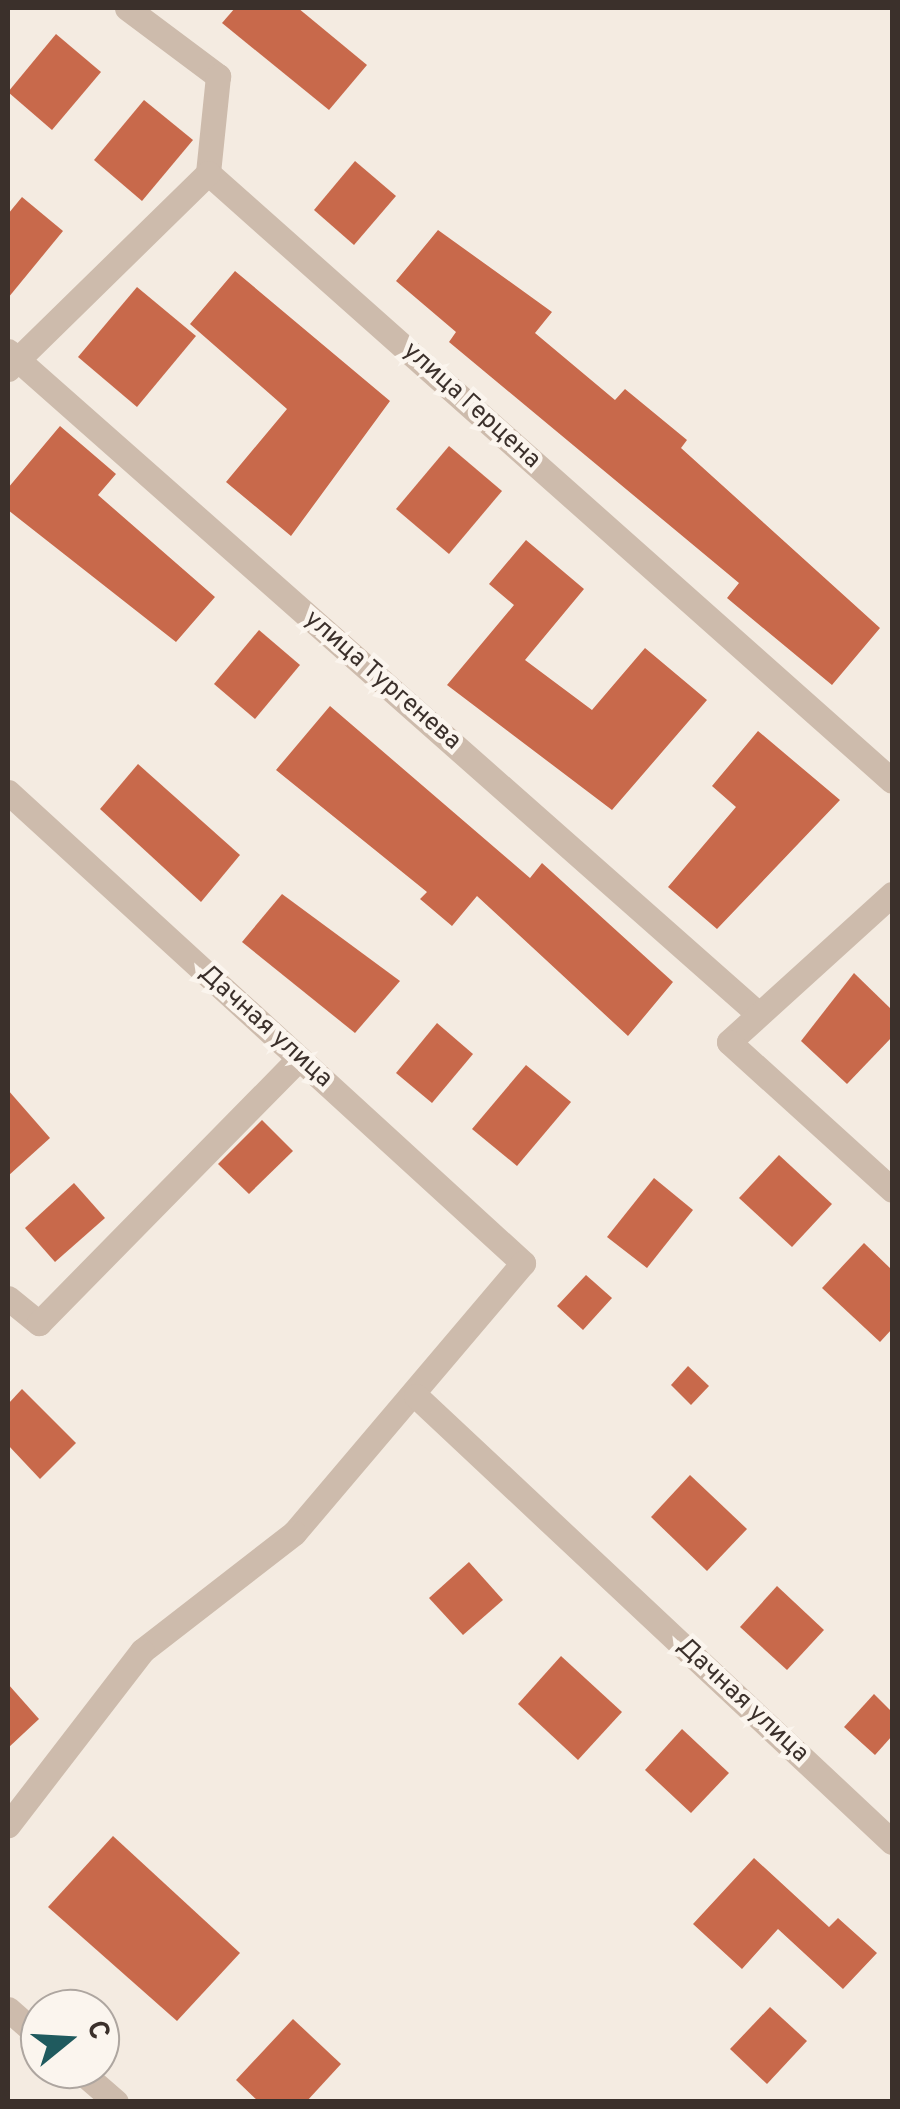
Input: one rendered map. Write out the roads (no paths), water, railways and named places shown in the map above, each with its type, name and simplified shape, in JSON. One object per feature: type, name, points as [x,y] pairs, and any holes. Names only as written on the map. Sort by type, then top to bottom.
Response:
[{"type":"street","points":[[11,360],[208,172],[218,76],[127,8]]},
{"type":"street","name":"улица Герцена","points":[[208,172],[892,781]]},
{"type":"street","name":"улица Тургенева","points":[[11,360],[755,1011]]},
{"type":"street","name":"Дачная улица","points":[[8,792],[522,1263],[416,1396],[892,1842]]},
{"type":"street","points":[[892,894],[797,989],[755,1011],[730,1042],[892,1190]]},
{"type":"street","points":[[8,1298],[39,1323],[299,1058]]},
{"type":"street","points":[[8,1825],[142,1650],[294,1533],[416,1396]]}]
